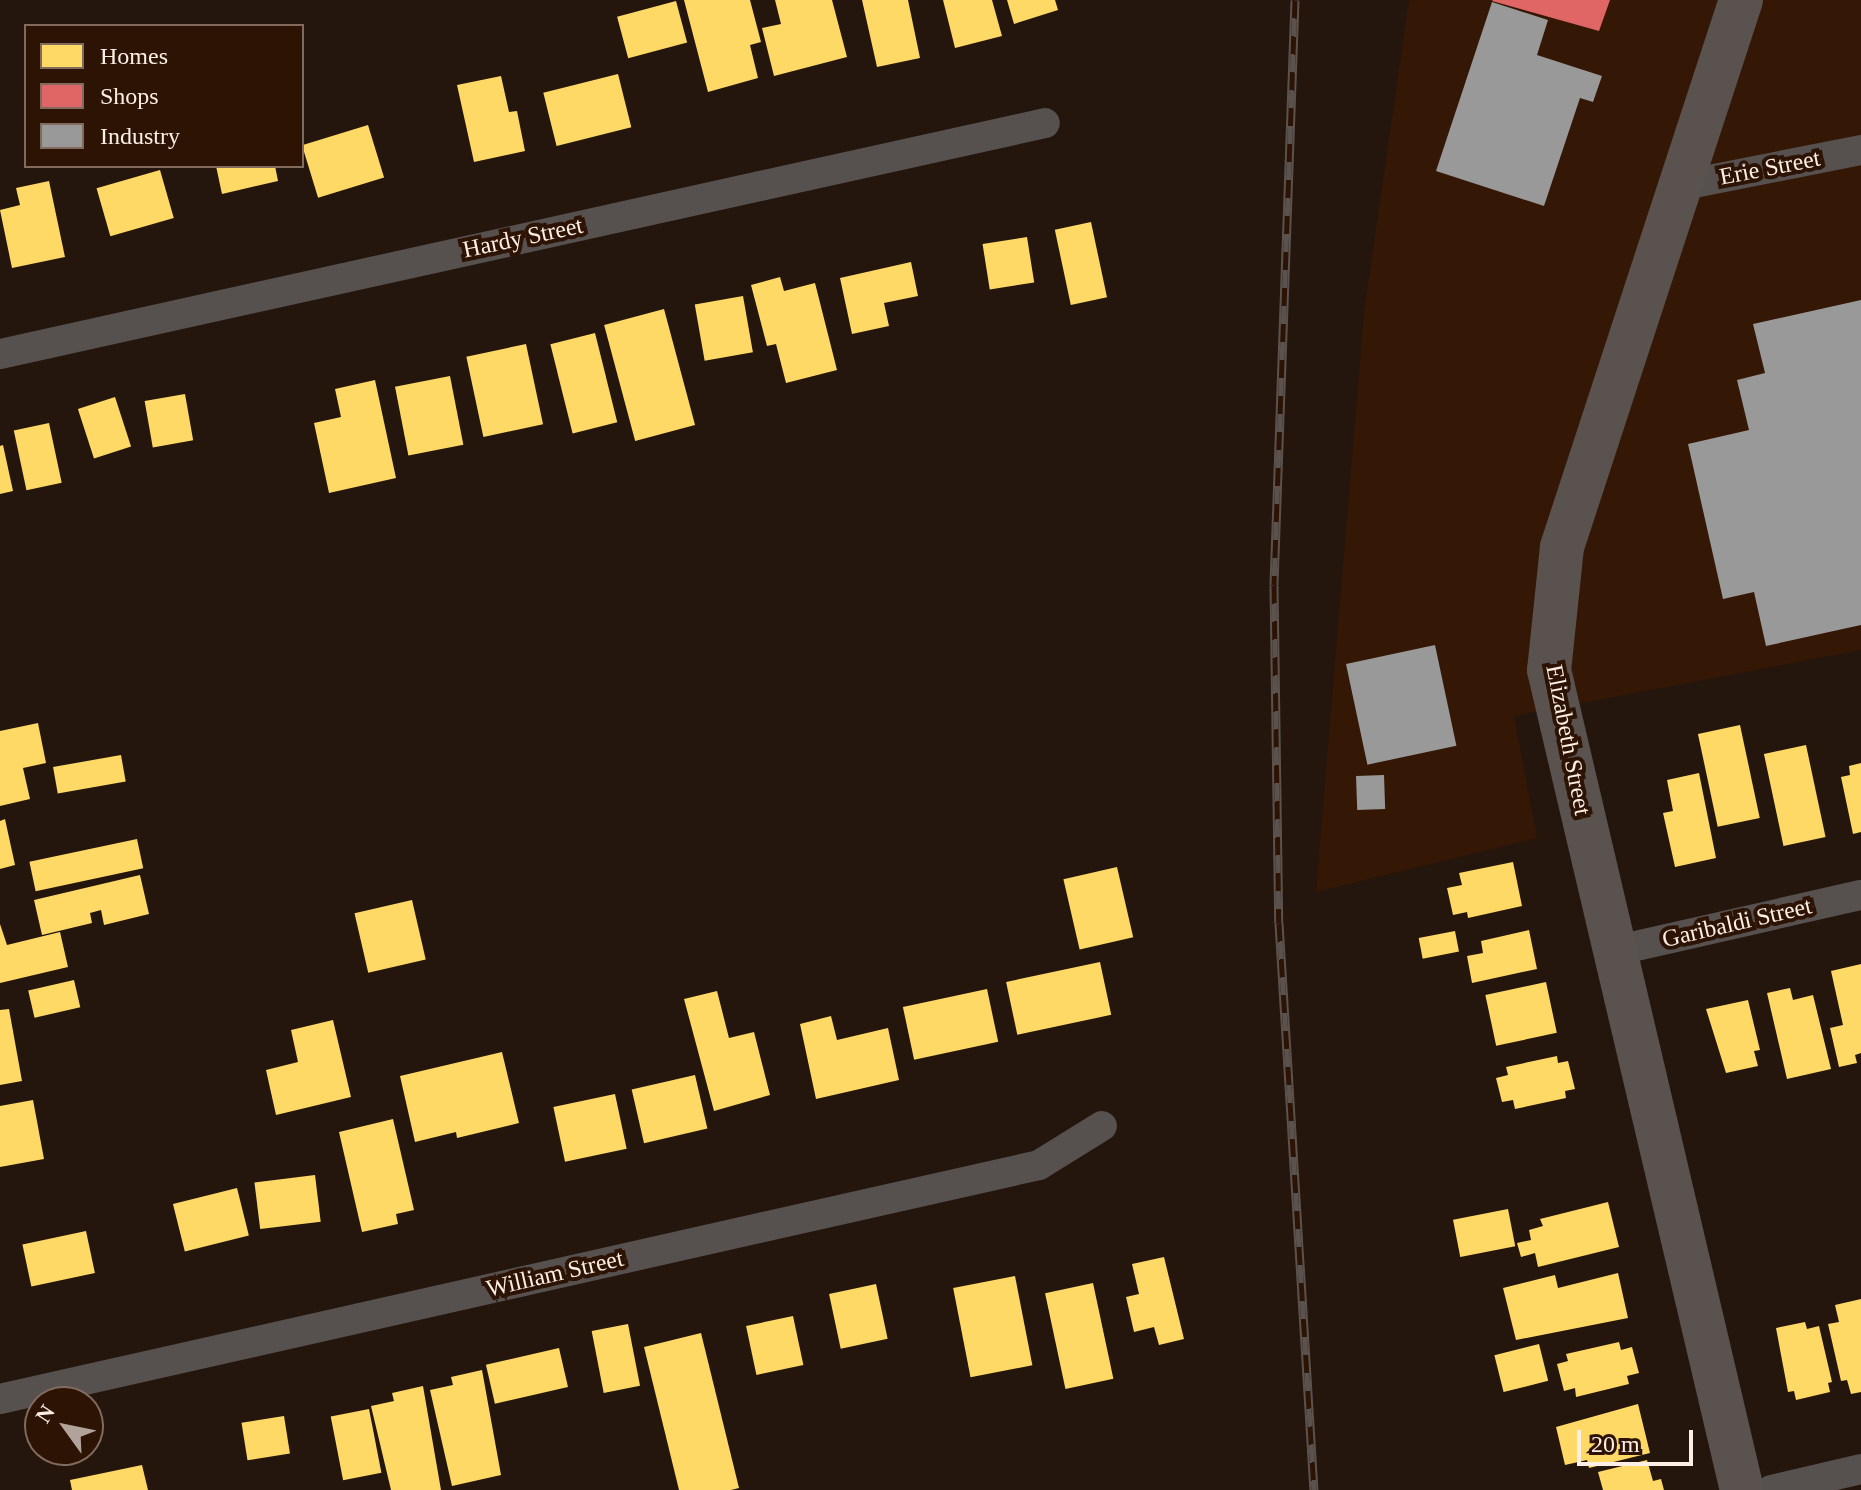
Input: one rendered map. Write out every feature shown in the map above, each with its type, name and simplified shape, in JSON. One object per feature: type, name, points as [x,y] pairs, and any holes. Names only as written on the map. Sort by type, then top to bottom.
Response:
[{"type":"main road","name":"Elizabeth Street","points":[[1741,0],[1562,547],[1549,670],[1742,1490]]},
{"type":"street","name":"Hardy Street","points":[[0,354],[1045,123]]},
{"type":"street","name":"Erie Street","points":[[1679,186],[1861,150]]},
{"type":"street","name":"Garibaldi Street","points":[[1614,951],[1861,895]]},
{"type":"street","name":"William Street","points":[[0,1399],[1039,1165],[1102,1126]]},
{"type":"street","points":[[1771,1490],[1861,1469]]},
{"type":"shaded area","points":[[1409,0],[1861,0],[1861,650],[1514,716],[1537,838],[1316,892],[1364,312]]},
{"type":"building: Homes","points":[[684,0],[750,0],[761,42],[750,45],[758,78],[708,92]]},
{"type":"building: Homes","points":[[775,0],[832,0],[847,57],[774,76],[762,28],[781,24]]},
{"type":"building: Homes","points":[[862,0],[908,0],[920,58],[877,67]]},
{"type":"building: Homes","points":[[943,0],[992,0],[1002,36],[955,48]]},
{"type":"building: Homes","points":[[1007,0],[1055,0],[1058,10],[1014,24]]},
{"type":"building: Homes","points":[[676,1],[687,43],[628,58],[617,17]]},
{"type":"building: Homes","points":[[618,74],[631,127],[557,146],[543,93]]},
{"type":"building: Homes","points":[[501,76],[509,112],[517,111],[525,151],[474,162],[457,85]]},
{"type":"building: Homes","points":[[368,125],[384,178],[318,198],[304,145]]},
{"type":"building: Homes","points":[[216,168],[275,168],[278,181],[222,194]]},
{"type":"building: Homes","points":[[160,170],[174,218],[110,236],[97,188]]},
{"type":"building: Homes","points":[[49,181],[65,257],[12,268],[0,210],[20,205],[16,188]]},
{"type":"building: Homes","points":[[1091,222],[1107,297],[1071,305],[1055,230]]},
{"type":"building: Homes","points":[[1027,237],[1034,282],[990,289],[983,244]]},
{"type":"building: Homes","points":[[911,262],[918,296],[884,303],[889,326],[852,334],[840,278]]},
{"type":"building: Homes","points":[[780,277],[784,291],[815,283],[837,370],[786,383],[776,344],[767,346],[751,285]]},
{"type":"building: Homes","points":[[743,296],[753,352],[705,361],[695,305]]},
{"type":"building: Homes","points":[[664,309],[695,425],[635,441],[604,325]]},
{"type":"building: Homes","points":[[595,333],[617,422],[573,433],[550,344]]},
{"type":"building: Homes","points":[[526,344],[543,424],[483,437],[466,357]]},
{"type":"building: Homes","points":[[450,376],[463,445],[408,455],[395,387]]},
{"type":"building: Homes","points":[[375,380],[396,478],[329,493],[314,423],[341,417],[335,389]]},
{"type":"building: Homes","points":[[185,394],[193,440],[153,447],[145,401]]},
{"type":"building: Homes","points":[[115,397],[131,446],[94,459],[78,409]]},
{"type":"building: Homes","points":[[49,423],[62,483],[26,490],[14,430]]},
{"type":"building: Homes","points":[[3,445],[13,491],[0,494],[0,446]]},
{"type":"building: Homes","points":[[38,723],[46,763],[23,768],[30,799],[0,806],[0,731]]},
{"type":"building: Homes","points":[[1740,725],[1760,818],[1718,827],[1698,734]]},
{"type":"building: Homes","points":[[1806,745],[1826,837],[1783,846],[1764,754]]},
{"type":"building: Homes","points":[[121,755],[126,782],[58,794],[53,767]]},
{"type":"building: Homes","points":[[1861,763],[1861,832],[1853,834],[1841,777],[1850,775],[1849,766]]},
{"type":"building: Homes","points":[[1699,773],[1716,858],[1675,867],[1663,813],[1673,811],[1667,780]]},
{"type":"building: Homes","points":[[5,819],[15,865],[0,869],[0,821]]},
{"type":"building: Homes","points":[[137,839],[143,868],[36,891],[29,862]]},
{"type":"building: Homes","points":[[1513,862],[1522,906],[1468,918],[1467,912],[1453,915],[1447,888],[1462,885],[1459,873]]},
{"type":"building: Homes","points":[[1117,867],[1133,937],[1080,950],[1063,879]]},
{"type":"building: Homes","points":[[140,875],[149,914],[104,925],[101,910],[90,913],[92,923],[42,935],[34,900]]},
{"type":"building: Homes","points":[[412,900],[426,959],[368,973],[355,913]]},
{"type":"building: Homes","points":[[0,924],[7,945],[60,932],[68,967],[0,983]]},
{"type":"building: Homes","points":[[1529,930],[1537,969],[1472,983],[1467,956],[1483,953],[1481,941]]},
{"type":"building: Homes","points":[[1455,931],[1459,952],[1423,959],[1419,938]]},
{"type":"building: Homes","points":[[1100,962],[1111,1015],[1017,1035],[1006,982]]},
{"type":"building: Homes","points":[[1861,964],[1861,1053],[1855,1055],[1857,1063],[1839,1067],[1830,1028],[1843,1025],[1831,971]]},
{"type":"building: Homes","points":[[74,980],[80,1007],[35,1018],[28,991]]},
{"type":"building: Homes","points":[[1546,982],[1557,1033],[1496,1046],[1485,995]]},
{"type":"building: Homes","points":[[1790,988],[1793,1000],[1813,995],[1831,1069],[1787,1079],[1767,993]]},
{"type":"building: Homes","points":[[987,989],[998,1042],[914,1060],[903,1007]]},
{"type":"building: Homes","points":[[717,991],[729,1038],[754,1032],[770,1095],[714,1111],[684,999]]},
{"type":"building: Homes","points":[[1748,1000],[1760,1050],[1754,1051],[1758,1066],[1726,1073],[1706,1009]]},
{"type":"building: Homes","points":[[9,1009],[22,1081],[0,1085],[0,1010]]},
{"type":"building: Homes","points":[[831,1016],[837,1040],[888,1028],[899,1080],[816,1099],[800,1024]]},
{"type":"building: Homes","points":[[333,1020],[351,1097],[276,1115],[266,1070],[298,1062],[291,1030]]},
{"type":"building: Homes","points":[[502,1052],[519,1123],[457,1138],[456,1132],[415,1142],[400,1076]]},
{"type":"building: Homes","points":[[1557,1056],[1558,1063],[1568,1061],[1575,1089],[1565,1091],[1566,1098],[1515,1109],[1513,1100],[1502,1102],[1496,1078],[1508,1075],[1506,1067]]},
{"type":"building: Homes","points":[[695,1075],[707,1129],[644,1143],[632,1090]]},
{"type":"building: Homes","points":[[615,1094],[627,1149],[565,1162],[553,1107]]},
{"type":"building: Homes","points":[[33,1100],[44,1159],[0,1167],[0,1106]]},
{"type":"building: Homes","points":[[393,1119],[414,1210],[396,1214],[398,1224],[362,1232],[339,1132]]},
{"type":"building: Homes","points":[[315,1175],[321,1222],[260,1229],[254,1182]]},
{"type":"building: Homes","points":[[237,1188],[249,1236],[185,1252],[173,1204]]},
{"type":"building: Homes","points":[[1608,1202],[1619,1247],[1538,1267],[1535,1253],[1521,1257],[1517,1243],[1531,1240],[1529,1230],[1543,1226],[1540,1219]]},
{"type":"building: Homes","points":[[1508,1209],[1515,1246],[1460,1257],[1453,1220]]},
{"type":"building: Homes","points":[[86,1231],[95,1273],[31,1287],[22,1245]]},
{"type":"building: Homes","points":[[1164,1257],[1184,1339],[1159,1345],[1154,1327],[1134,1332],[1126,1297],[1139,1294],[1132,1264]]},
{"type":"building: Homes","points":[[1618,1273],[1628,1318],[1516,1340],[1503,1288],[1555,1275],[1558,1288]]},
{"type":"building: Homes","points":[[1015,1276],[1032,1365],[971,1377],[953,1288]]},
{"type":"building: Homes","points":[[1093,1283],[1113,1379],[1065,1389],[1045,1293]]},
{"type":"building: Homes","points":[[876,1284],[888,1339],[841,1349],[829,1294]]},
{"type":"building: Homes","points":[[1861,1299],[1861,1392],[1851,1394],[1847,1380],[1841,1381],[1828,1324],[1839,1322],[1835,1305]]},
{"type":"building: Homes","points":[[793,1316],[803,1365],[756,1375],[746,1326]]},
{"type":"building: Homes","points":[[1805,1322],[1807,1329],[1819,1326],[1832,1382],[1828,1383],[1830,1392],[1796,1400],[1794,1391],[1788,1392],[1776,1328]]},
{"type":"building: Homes","points":[[628,1324],[640,1386],[604,1393],[592,1331]]},
{"type":"building: Homes","points":[[701,1333],[739,1488],[731,1490],[679,1490],[644,1347]]},
{"type":"building: Homes","points":[[1619,1342],[1621,1350],[1632,1347],[1639,1373],[1627,1376],[1629,1384],[1576,1397],[1575,1388],[1564,1391],[1557,1364],[1568,1361],[1566,1354]]},
{"type":"building: Homes","points":[[1539,1344],[1548,1381],[1504,1392],[1494,1355]]},
{"type":"building: Homes","points":[[559,1348],[568,1387],[495,1404],[486,1365]]},
{"type":"building: Homes","points":[[482,1370],[501,1475],[452,1486],[430,1390],[453,1385],[451,1377]]},
{"type":"building: Homes","points":[[423,1386],[441,1490],[391,1490],[371,1406],[394,1401],[392,1393]]},
{"type":"building: Homes","points":[[1638,1404],[1650,1453],[1589,1468],[1587,1460],[1565,1465],[1556,1427]]},
{"type":"building: Homes","points":[[369,1409],[381,1473],[343,1480],[331,1416]]},
{"type":"building: Homes","points":[[284,1416],[290,1454],[247,1460],[242,1423]]},
{"type":"building: Homes","points":[[1647,1460],[1653,1481],[1661,1479],[1664,1490],[1603,1490],[1598,1472]]},
{"type":"building: Homes","points":[[142,1465],[148,1490],[72,1490],[70,1480]]},
{"type":"building: Shops","points":[[1493,0],[1610,0],[1599,31],[1492,1]]},
{"type":"building: Industry","points":[[1492,2],[1548,20],[1537,55],[1602,76],[1593,102],[1580,98],[1544,206],[1436,171]]},
{"type":"building: Industry","points":[[1861,300],[1861,625],[1766,646],[1754,592],[1723,599],[1688,444],[1749,430],[1737,380],[1765,373],[1753,324]]},
{"type":"building: Industry","points":[[1435,645],[1456,746],[1367,765],[1346,664]]},
{"type":"building: Industry","points":[[1384,775],[1385,809],[1357,810],[1356,776]]},
{"type":"railway","points":[[1295,0],[1274,585],[1279,923],[1314,1490]]}]
